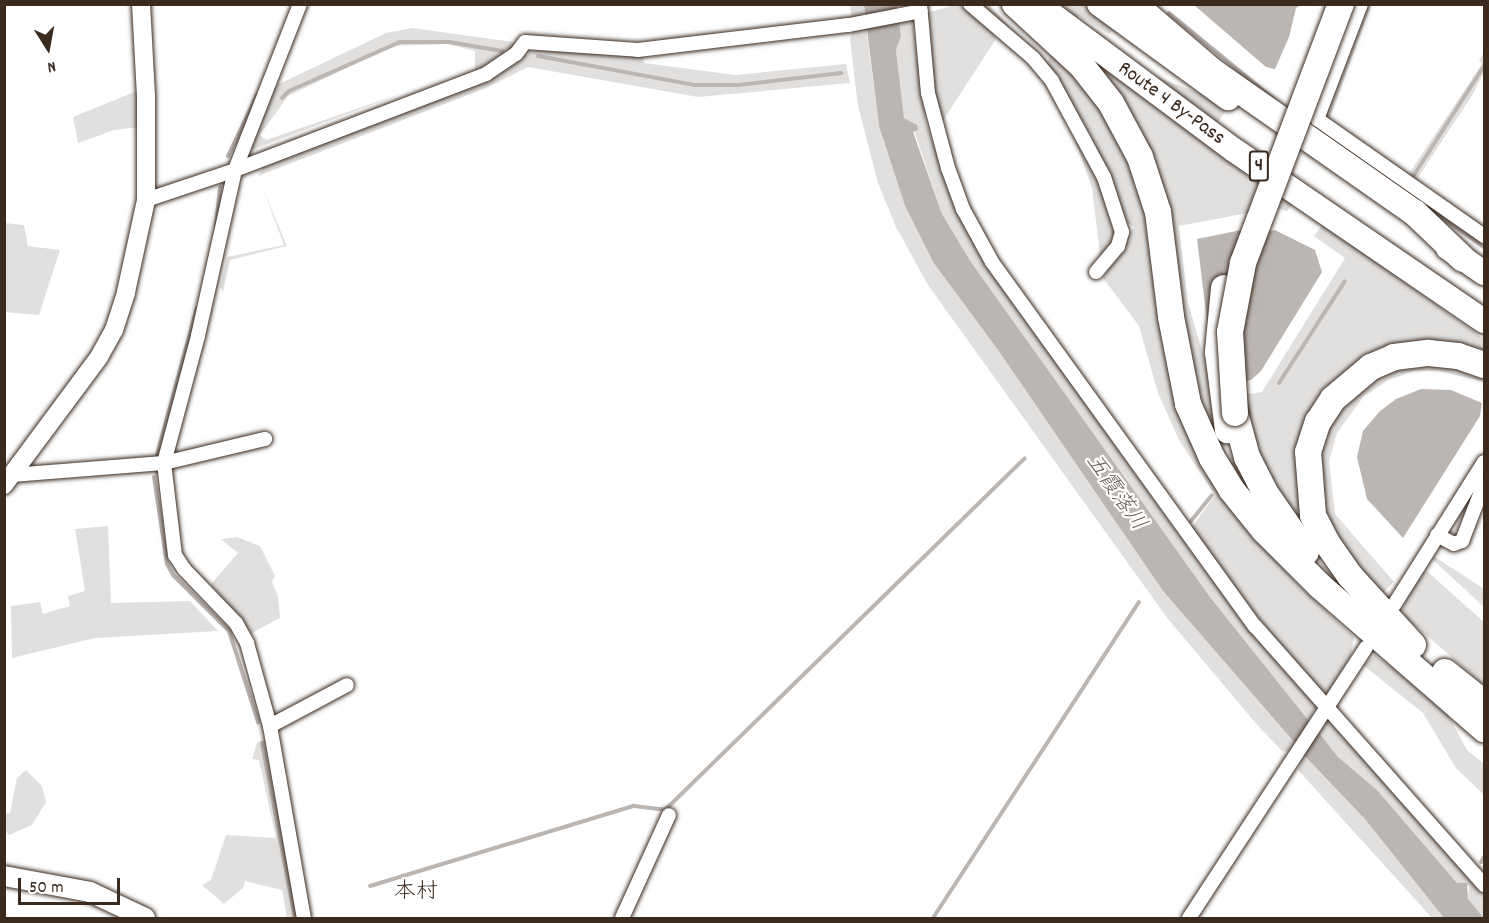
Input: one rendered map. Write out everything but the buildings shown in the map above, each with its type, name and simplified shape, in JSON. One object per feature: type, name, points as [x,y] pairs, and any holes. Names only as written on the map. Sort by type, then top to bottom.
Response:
[{"type":"highway","points":[[1016,4],[1082,66],[1128,132],[1158,212],[1180,373],[1199,432],[1231,489],[1264,531],[1302,567],[1485,729]]},
{"type":"highway","name":"Route 4 By-Pass","points":[[1038,4],[1234,150],[1485,321]]},
{"type":"highway","name":"Route 4 By-Pass","points":[[1099,4],[1485,273]]},
{"type":"highway","points":[[1134,4],[1212,70],[1415,213],[1463,258]]},
{"type":"highway","points":[[1302,567],[1244,476],[1230,414],[1218,327],[1232,258],[1329,4]]},
{"type":"highway","points":[[1341,4],[1253,231],[1238,282],[1230,332],[1230,414],[1247,457],[1287,528],[1330,576],[1485,703]]},
{"type":"highway","points":[[1413,645],[1350,576],[1327,543],[1313,514],[1308,452],[1318,422],[1333,399],[1371,367],[1394,357],[1429,353],[1458,356],[1485,366]]},
{"type":"main road","points":[[4,876],[72,887],[146,918]]},
{"type":"street","points":[[8,480],[99,357],[114,330],[146,200],[146,96],[141,4]]},
{"type":"street","points":[[300,4],[235,171],[198,336],[164,463],[175,555],[184,569],[236,623],[247,642],[270,726],[304,918]]},
{"type":"street","points":[[970,4],[1033,58],[1052,81],[1104,177],[1122,232],[1118,246],[1096,272]]},
{"type":"street","points":[[1361,4],[1317,119],[1485,236]]},
{"type":"street","points":[[146,200],[235,171],[486,74],[516,54],[525,42],[638,50],[856,23],[919,8],[928,93],[948,168],[963,209],[992,262],[1214,574],[1323,711],[1485,885]]},
{"type":"street","points":[[8,480],[164,463],[265,439]]},
{"type":"street","points":[[1394,605],[1485,462]]},
{"type":"street","points":[[1437,535],[1454,544],[1462,541],[1485,484]]},
{"type":"street","points":[[1188,918],[1366,648]]},
{"type":"street","points":[[270,726],[347,686]]},
{"type":"street","points":[[622,918],[669,815]]},
{"type":"shaded area","points":[[850,5],[864,5],[865,17],[852,19]]},
{"type":"shaded area","points":[[954,5],[967,7],[990,27],[996,39],[940,125],[932,85],[927,13]]},
{"type":"shaded area","points":[[978,5],[989,5],[1031,49]]},
{"type":"shaded area","points":[[1054,5],[1084,5],[1129,39],[1112,31],[1109,34],[1079,16],[1076,20]]},
{"type":"shaded area","points":[[1365,5],[1371,5],[1330,118],[1334,125],[1408,175],[1482,64],[1479,61],[1484,52],[1484,72],[1473,94],[1415,182],[1327,122],[1324,114]]},
{"type":"shaded area","points":[[912,19],[926,123],[941,168],[995,276],[1202,567],[1269,651],[1317,702],[1309,721],[1210,597],[971,262],[942,214],[912,125],[904,119],[896,50],[901,36],[899,20]]},
{"type":"shaded area","points":[[866,26],[879,126],[905,206],[933,262],[998,350],[1163,591],[1295,743],[1289,752],[1282,751],[1259,727],[1168,619],[928,285],[896,227],[878,183],[858,106],[850,39],[853,31]]},
{"type":"shaded area","points":[[412,28],[513,42],[515,47],[504,58],[475,71],[475,51],[447,44],[393,46],[288,96],[260,135],[266,140],[400,94],[249,151],[270,92],[279,84],[386,33]]},
{"type":"shaded area","points":[[555,48],[617,56],[643,55],[644,63],[735,75],[846,64],[850,83],[698,97],[528,67],[486,88],[258,176],[265,164],[471,87],[532,52]]},
{"type":"shaded area","points":[[1052,51],[1096,99],[1124,145],[1149,224],[1160,314],[1261,544],[1299,586],[1354,637],[1351,656],[1328,692],[1322,691],[1243,601],[1190,530],[1215,495],[1179,440],[1158,393],[1139,326],[1103,278],[1134,227],[1127,223],[1091,135],[1046,66]]},
{"type":"shaded area","points":[[1089,58],[1293,203],[1287,211],[1275,208],[1179,226],[1188,303],[1208,371],[1226,455],[1221,457],[1201,410],[1174,264]]},
{"type":"shaded area","points":[[1140,70],[1203,95],[1226,111],[1216,124]]},
{"type":"shaded area","points":[[139,90],[140,127],[114,130],[78,143],[73,117]]},
{"type":"shaded area","points":[[1070,126],[1084,142],[1117,227],[1114,242],[1101,263],[1092,188]]},
{"type":"shaded area","points":[[263,189],[287,246],[230,260],[223,292],[220,287],[227,257],[284,245]]},
{"type":"shaded area","points":[[4,223],[24,225],[28,246],[60,250],[39,315],[5,312]]},
{"type":"shaded area","points":[[1323,224],[1484,339],[1484,358],[1414,346],[1310,425],[1320,551],[1269,478],[1253,442],[1242,395],[1262,392],[1345,258],[1314,236]]},
{"type":"shaded area","points":[[1441,363],[1484,373],[1484,382],[1439,371],[1414,371],[1388,380],[1363,397],[1337,433],[1329,461],[1335,514],[1394,582],[1380,595],[1348,559],[1324,515],[1317,464],[1334,414],[1368,380],[1392,369]]},
{"type":"shaded area","points":[[108,526],[111,603],[190,601],[218,631],[95,638],[12,658],[11,606],[40,602],[43,614],[70,606],[68,596],[85,591],[75,529]]},
{"type":"shaded area","points":[[237,537],[260,546],[275,576],[272,582],[278,596],[280,618],[250,634],[211,584],[238,553],[221,539]]},
{"type":"shaded area","points":[[1435,557],[1484,589],[1484,607],[1432,559]]},
{"type":"shaded area","points":[[1422,572],[1428,572],[1484,622],[1484,685],[1402,614],[1408,593]]},
{"type":"shaded area","points":[[1375,655],[1444,708],[1467,750],[1484,764],[1484,795],[1456,768],[1423,713],[1363,665]]},
{"type":"shaded area","points":[[1327,719],[1484,892],[1484,918],[1468,899],[1469,886],[1457,883],[1377,790],[1338,757],[1319,732]]},
{"type":"shaded area","points":[[268,737],[299,918],[287,918],[282,890],[245,881],[243,888],[224,904],[202,885],[211,880],[226,835],[276,838],[259,760],[252,759],[257,743]]},
{"type":"shaded area","points":[[1304,755],[1365,818],[1444,918],[1432,918],[1298,770]]},
{"type":"shaded area","points":[[26,770],[42,786],[46,802],[32,825],[9,835],[5,830],[5,813],[10,813],[17,778]]},
{"type":"water","name":"五霞落川","points":[[864,5],[897,5],[901,36],[896,50],[904,118],[917,125],[918,130],[913,132],[942,214],[971,262],[1210,597],[1309,721],[1295,743],[1163,591],[998,350],[933,262],[905,206],[879,126]]},
{"type":"water","points":[[1194,5],[1301,5],[1296,8],[1289,37],[1275,69],[1266,67]]},
{"type":"water","points":[[1251,228],[1257,235],[1275,230],[1315,250],[1322,272],[1261,371],[1251,380],[1224,385],[1207,321],[1197,239]]},
{"type":"water","points":[[1421,389],[1451,390],[1482,403],[1480,416],[1403,538],[1367,499],[1357,457],[1363,431],[1380,411],[1396,399]]},
{"type":"water","points":[[1317,730],[1338,757],[1377,790],[1457,883],[1467,883],[1468,899],[1484,918],[1444,918],[1365,819],[1302,753]]},
{"type":"waterway","points":[[1169,13],[1275,100]]},
{"type":"waterway","points":[[282,98],[289,91],[400,42],[449,42],[502,51]]},
{"type":"waterway","points":[[538,56],[695,85],[738,85],[841,73]]},
{"type":"waterway","points":[[1414,175],[1484,66]]},
{"type":"waterway","points":[[228,156],[257,95]]},
{"type":"waterway","points":[[216,228],[220,187]]},
{"type":"waterway","points":[[1426,206],[1484,247]]},
{"type":"waterway","points":[[1279,383],[1345,281]]},
{"type":"waterway","points":[[157,455],[197,308]]},
{"type":"waterway","points":[[370,886],[634,806],[665,810],[1025,458]]},
{"type":"waterway","points":[[154,477],[167,564],[173,575],[229,631],[258,722]]},
{"type":"waterway","points":[[1191,521],[1212,495]]},
{"type":"waterway","points":[[933,918],[1139,602]]},
{"type":"waterway","points":[[262,743],[295,918]]},
{"type":"waterway","points":[[1481,862],[1484,857]]},
{"type":"district","name":"本村","points":[[416,893]]}]
